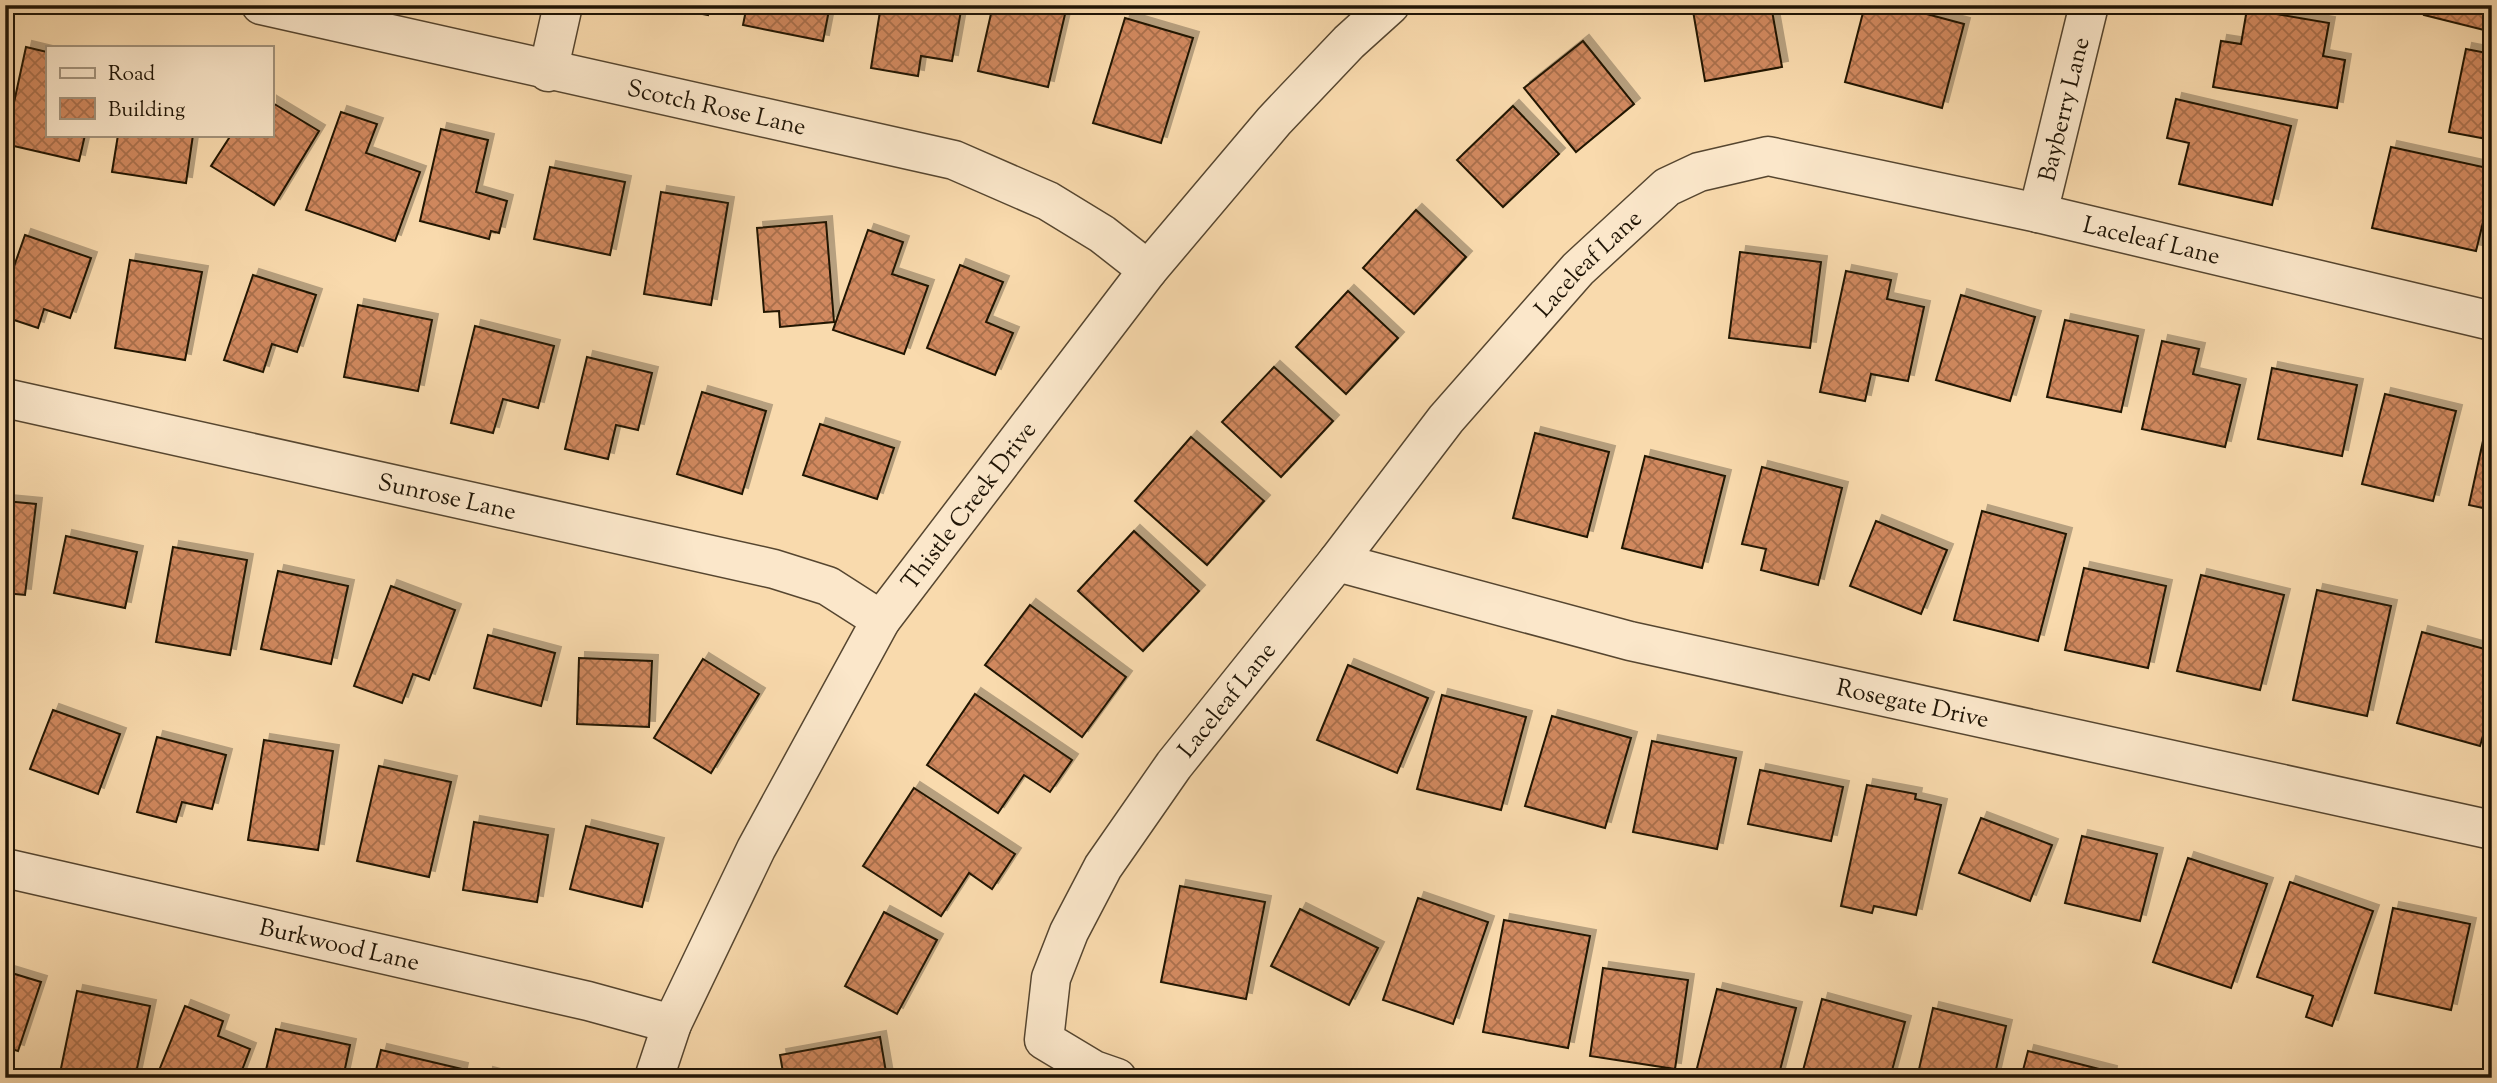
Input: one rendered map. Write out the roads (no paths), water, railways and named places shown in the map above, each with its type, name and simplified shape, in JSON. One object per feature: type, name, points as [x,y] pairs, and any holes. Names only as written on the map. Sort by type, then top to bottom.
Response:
[{"type":"street","name":"Scotch Rose Lane","points":[[261,5],[548,72],[954,160],[1048,201],[1102,234],[1148,271]]},
{"type":"street","points":[[548,72],[563,5]]},
{"type":"street","name":"Thistle Creek Drive","points":[[654,1078],[672,1024],[756,849],[881,620],[1148,271],[1275,121],[1349,42],[1390,5]]},
{"type":"street","name":"Bayberry Lane","points":[[2038,213],[2089,5]]},
{"type":"street","name":"Laceleaf Lane","points":[[1117,1078],[1094,1070],[1044,1040],[1051,978],[1069,932],[1103,867],[1174,765],[1337,562],[1446,419],[1578,269],[1667,187],[1699,172],[1768,156],[2038,213],[2492,321]]},
{"type":"street","name":"Sunrose Lane","points":[[5,398],[774,569],[828,586],[881,620]]},
{"type":"street","name":"Rosegate Drive","points":[[1337,562],[1630,641],[2492,830]]},
{"type":"street","name":"Burkwood Lane","points":[[5,868],[588,1001],[672,1024]]}]
